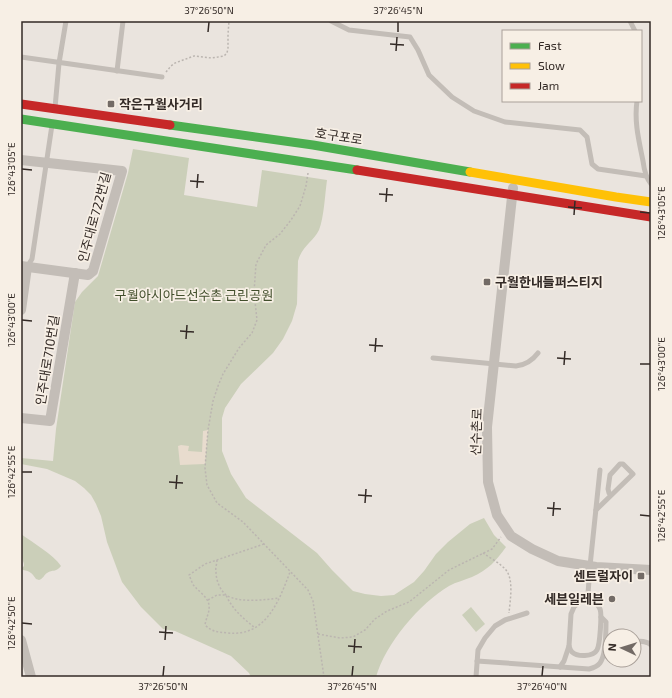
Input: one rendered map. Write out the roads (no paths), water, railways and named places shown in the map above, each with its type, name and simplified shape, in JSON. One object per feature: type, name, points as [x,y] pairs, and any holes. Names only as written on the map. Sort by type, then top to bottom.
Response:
[{"type":"main road","name":"호구포로","points":[[21,104],[313,145],[651,202]]},
{"type":"main road","points":[[21,119],[310,162],[651,216]]},
{"type":"street","points":[[21,160],[46,163]]},
{"type":"street","name":"인주대로722번길","points":[[24,266],[88,275],[93,271],[122,171],[46,163]]},
{"type":"street","name":"선수촌로","points":[[514,178],[487,427],[488,482],[497,515],[511,536],[532,549],[558,561],[590,566],[651,570]]},
{"type":"street","points":[[21,310],[24,266]]},
{"type":"street","name":"인주대로710번길","points":[[21,418],[50,421],[74,273]]},
{"type":"street","points":[[21,640],[31,676]]},
{"type":"lane","points":[[54,109],[59,63],[66,21]]},
{"type":"lane","points":[[117,71],[123,21]]},
{"type":"lane","points":[[331,21],[350,30],[410,37],[418,50],[429,75],[452,97],[474,111],[504,122],[580,130],[587,137],[592,164],[598,169],[646,176]]},
{"type":"lane","points":[[21,58],[162,77]]},
{"type":"lane","points":[[637,102],[636,125],[638,138],[646,176],[651,184]]},
{"type":"lane","points":[[24,266],[32,259],[52,124]]},
{"type":"lane","points":[[433,358],[521,366],[527,364],[538,353]]},
{"type":"lane","points":[[596,510],[633,474],[623,464],[620,464],[610,475],[608,489],[611,495]]},
{"type":"lane","points":[[569,646],[571,651],[576,655],[591,655],[597,651],[599,646],[601,617],[600,609],[588,594],[600,470]]},
{"type":"lane","points":[[560,667],[564,661],[569,646],[571,614],[574,607],[588,594]]},
{"type":"lane","points":[[476,677],[478,650],[484,638],[496,626],[508,619],[527,613]]},
{"type":"lane","points":[[601,617],[606,622],[607,628]]},
{"type":"lane","points":[[477,661],[589,669],[593,668],[602,660]]},
{"type":"place","name":"작은구월사거리","points":[[111,104]]},
{"type":"place","name":"구월한내들퍼스티지","points":[[487,282]]},
{"type":"place","name":"센트럴자이","points":[[641,576]]},
{"type":"place","name":"세븐일레븐","points":[[612,599]]},
{"type":"park label","name":"구월아시아드선수촌 근린공원","points":[[194,295]]}]
